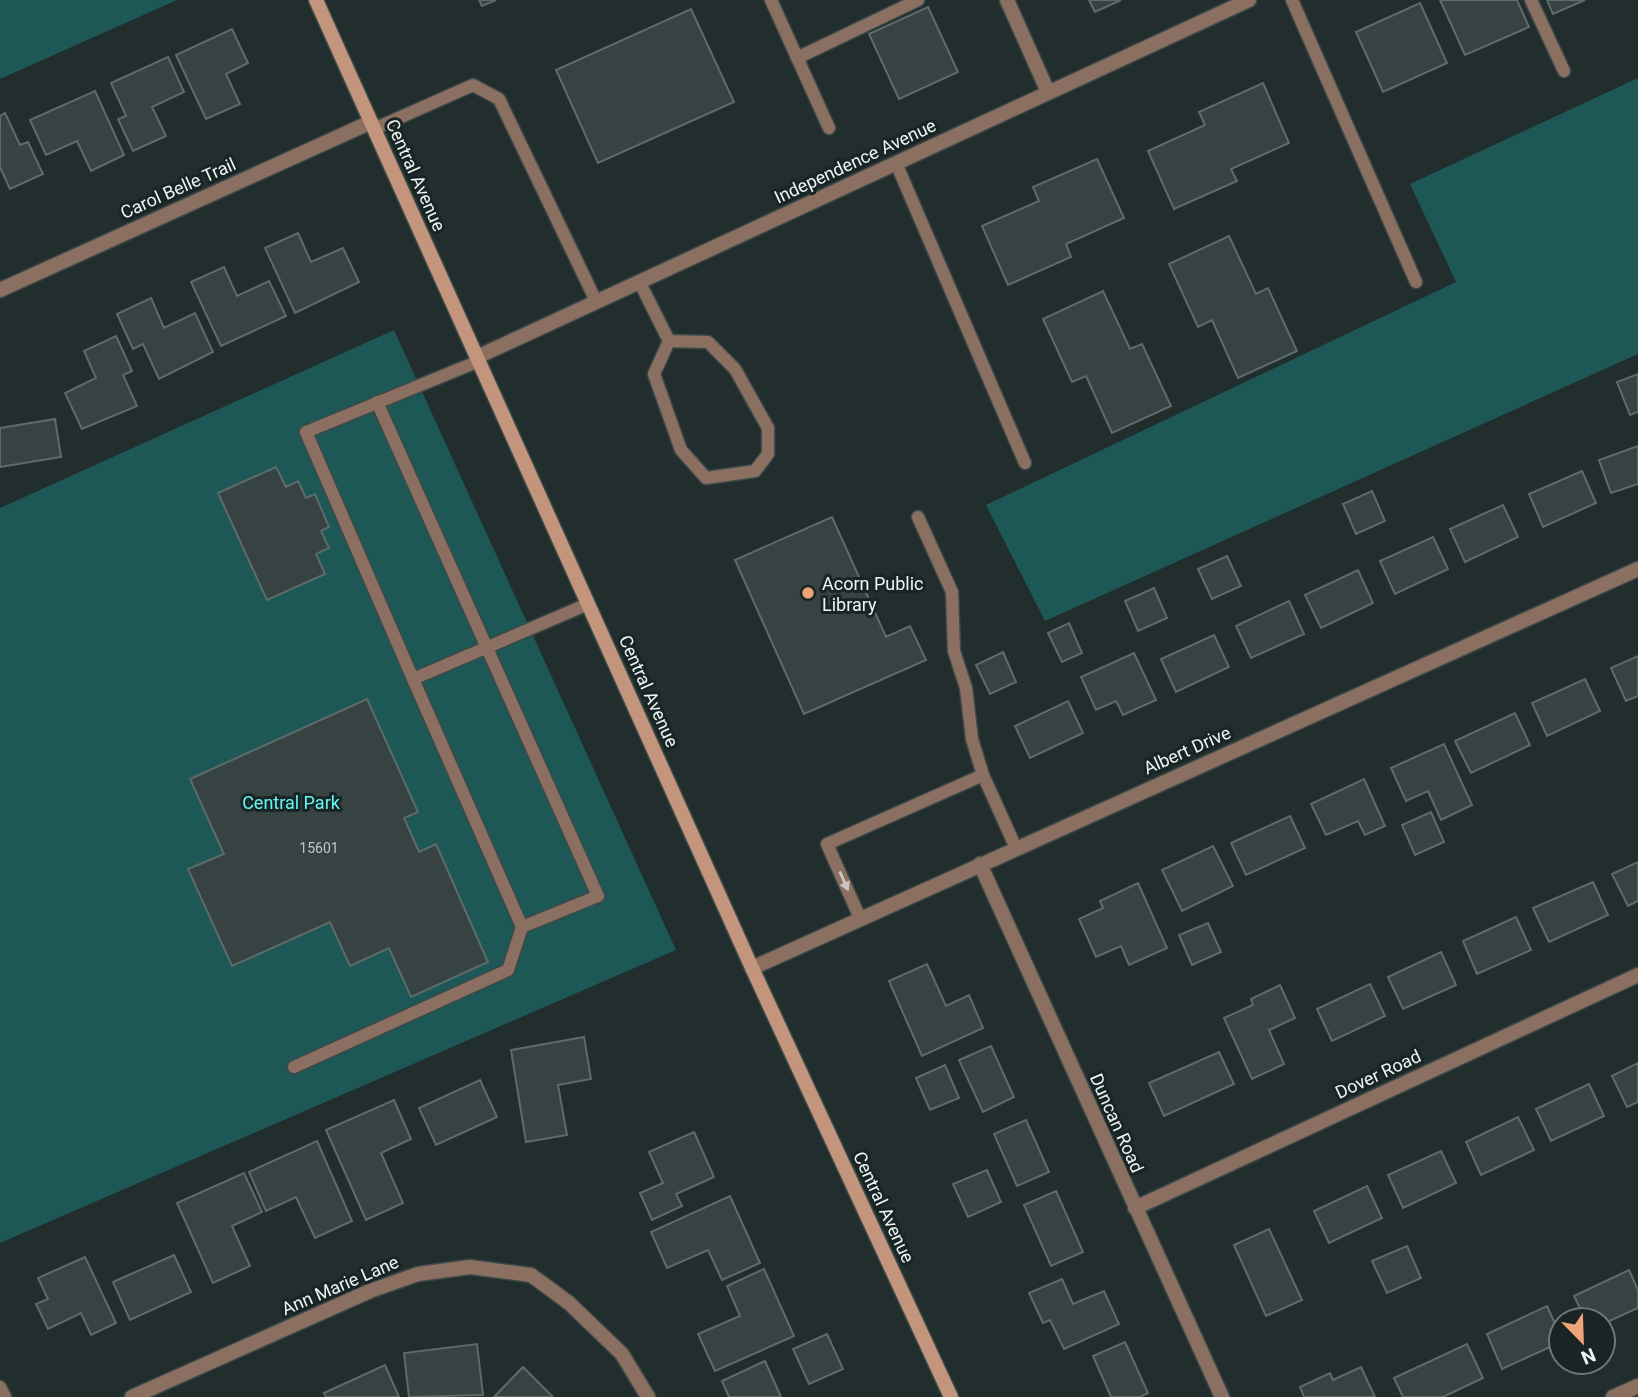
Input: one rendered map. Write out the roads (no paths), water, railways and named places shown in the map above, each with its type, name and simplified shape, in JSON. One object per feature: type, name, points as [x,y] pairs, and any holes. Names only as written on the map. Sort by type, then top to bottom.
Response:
[{"type":"street","name":"Central Avenue","points":[[316,0],[752,968],[951,1397]]},
{"type":"street","points":[[1007,0],[1048,92]]},
{"type":"street","name":"Independence Avenue","points":[[478,359],[596,301],[1249,0]]},
{"type":"street","name":"Carol Belle Trail","points":[[0,290],[373,125]]},
{"type":"street","name":"Albert Drive","points":[[752,968],[980,863],[1638,569]]},
{"type":"street","name":"Duncan Road","points":[[980,863],[1222,1397]]},
{"type":"street","name":"Dover Road","points":[[1135,1208],[1638,975]]},
{"type":"street","name":"Ann Marie Lane","points":[[132,1397],[370,1291],[418,1274],[470,1267],[531,1275],[560,1296],[622,1354],[648,1397]]},
{"type":"street","points":[[1613,1397],[1638,1386]]},
{"type":"lane","points":[[771,0],[829,128]]},
{"type":"lane","points":[[797,58],[918,0]]},
{"type":"lane","points":[[1292,0],[1416,282]]},
{"type":"lane","points":[[1531,0],[1564,71]]},
{"type":"lane","points":[[373,125],[473,85],[499,99],[596,301]]},
{"type":"lane","points":[[896,163],[1025,463]]},
{"type":"lane","points":[[639,281],[669,341]]},
{"type":"lane","points":[[669,341],[708,342],[735,369],[768,428],[768,454],[755,471],[706,478],[681,450],[654,374],[669,341]]},
{"type":"lane","points":[[294,1067],[508,970],[522,927],[306,432],[478,359]]},
{"type":"lane","points":[[377,402],[598,895],[522,927]]},
{"type":"lane","points":[[918,517],[952,592],[954,651],[966,688],[972,739],[983,775],[1016,848]]},
{"type":"lane","points":[[413,679],[588,604]]},
{"type":"lane","points":[[860,918],[827,845],[983,775]]},
{"type":"lane","points":[[0,1387],[5,1397]]},
{"type":"place","name":"Acorn Public Library","points":[[808,593]]},
{"type":"park label","name":"Central Park","points":[[291,802]]}]
